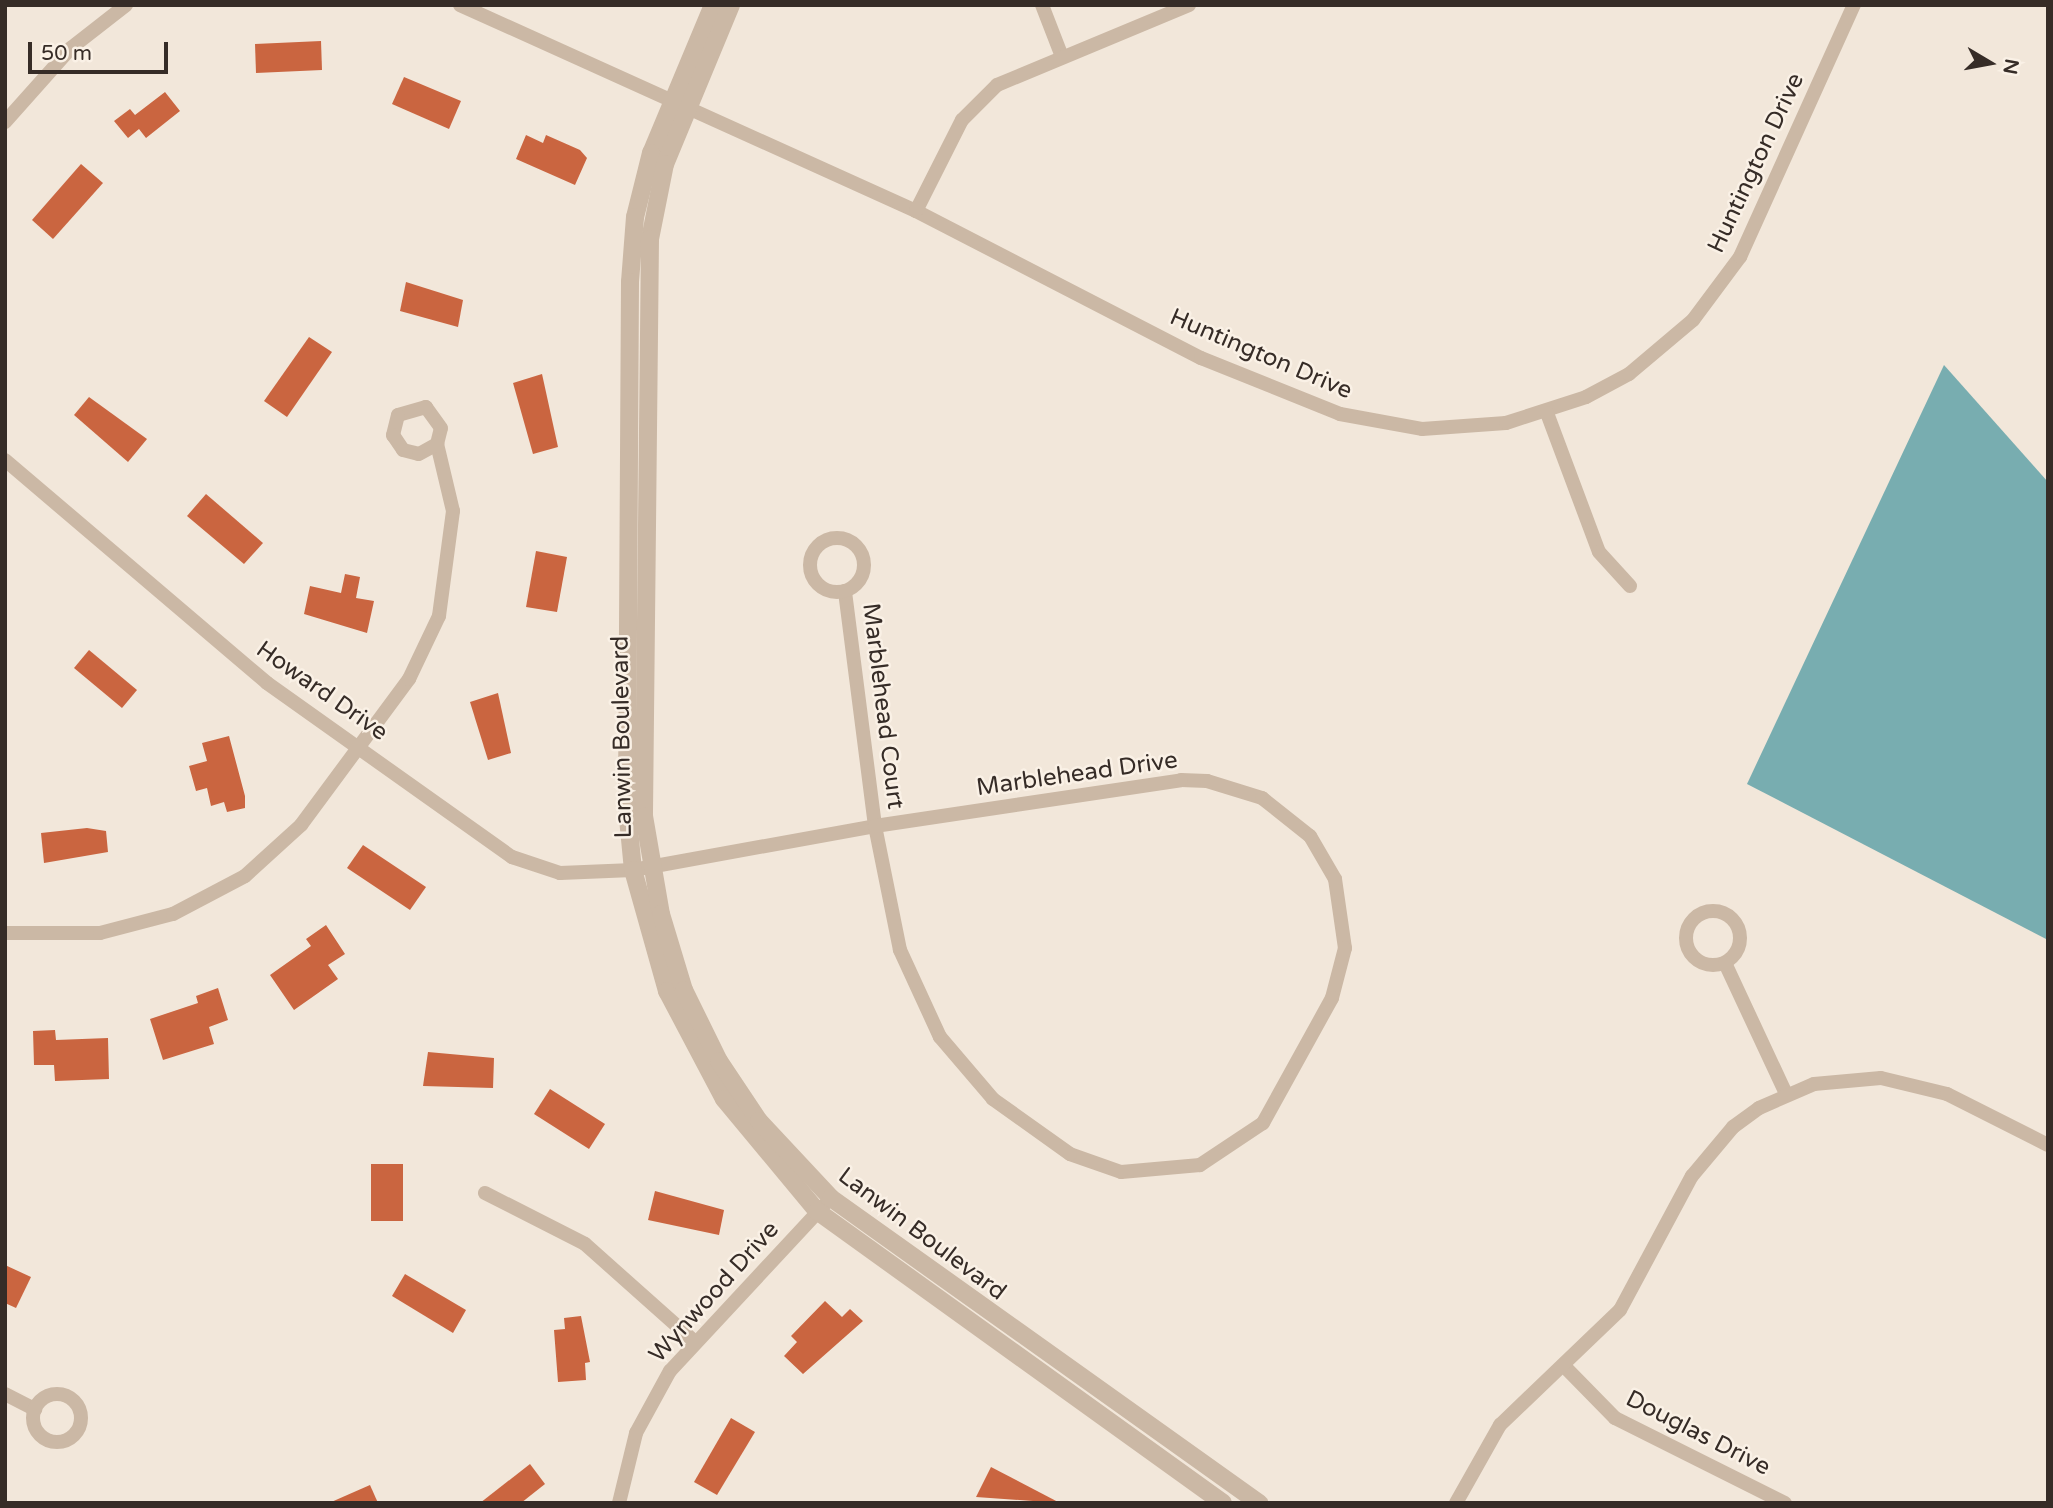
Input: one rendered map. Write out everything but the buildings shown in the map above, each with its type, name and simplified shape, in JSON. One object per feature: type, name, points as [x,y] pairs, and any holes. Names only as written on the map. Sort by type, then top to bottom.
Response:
[{"type":"street","points":[[5,122],[71,48],[126,5]]},
{"type":"street","name":"Huntington Drive","points":[[460,5],[679,107],[916,211],[1201,358],[1340,414],[1454,429],[1547,413],[1629,374],[1662,349],[1720,288],[1854,5]]},
{"type":"street","name":"Lanwin Boulevard","points":[[713,5],[679,107],[635,217],[630,282],[627,808],[633,870],[667,991],[692,1046],[756,1145],[817,1212],[1223,1503]]},
{"type":"street","name":"Lanwin Boulevard","points":[[731,5],[679,107],[650,239],[644,816],[651,867],[684,990],[719,1061],[759,1121],[831,1198],[1259,1503]]},
{"type":"street","points":[[1042,5],[1061,54]]},
{"type":"street","points":[[916,211],[947,144],[979,100],[1022,70],[1189,5]]},
{"type":"street","points":[[1547,413],[1599,552],[1630,586]]},
{"type":"street","points":[[5,933],[100,933],[210,897],[285,842],[361,746],[426,649],[448,582],[453,511],[436,444]]},
{"type":"street","name":"Howard Drive","points":[[5,460],[208,638],[512,857],[560,873],[651,867]]},
{"type":"street","name":"Marblehead Court","points":[[845,591],[875,826]]},
{"type":"street","name":"Marblehead Drive","points":[[651,867],[875,826],[1181,780],[1237,787],[1284,812],[1310,836],[1335,879],[1345,948],[1332,998],[1280,1102],[1227,1153],[1173,1172],[1121,1172],[1070,1154],[993,1099],[940,1037],[900,950],[875,826]]},
{"type":"street","points":[[1725,963],[1786,1094]]},
{"type":"street","points":[[1456,1503],[1500,1425],[1566,1368],[1620,1310],[1711,1150],[1733,1127],[1786,1094],[1849,1078],[1913,1083],[2048,1145]]},
{"type":"street","points":[[485,1193],[530,1210],[585,1244],[695,1342]]},
{"type":"street","name":"Wynwood Drive","points":[[618,1503],[645,1413],[695,1342],[831,1198]]},
{"type":"street","name":"Douglas Drive","points":[[1566,1368],[1615,1418],[1785,1503]]},
{"type":"street","points":[[5,1394],[35,1409]]},
{"type":"water","points":[[1944,365],[2048,482],[2048,940],[1747,784]]}]
